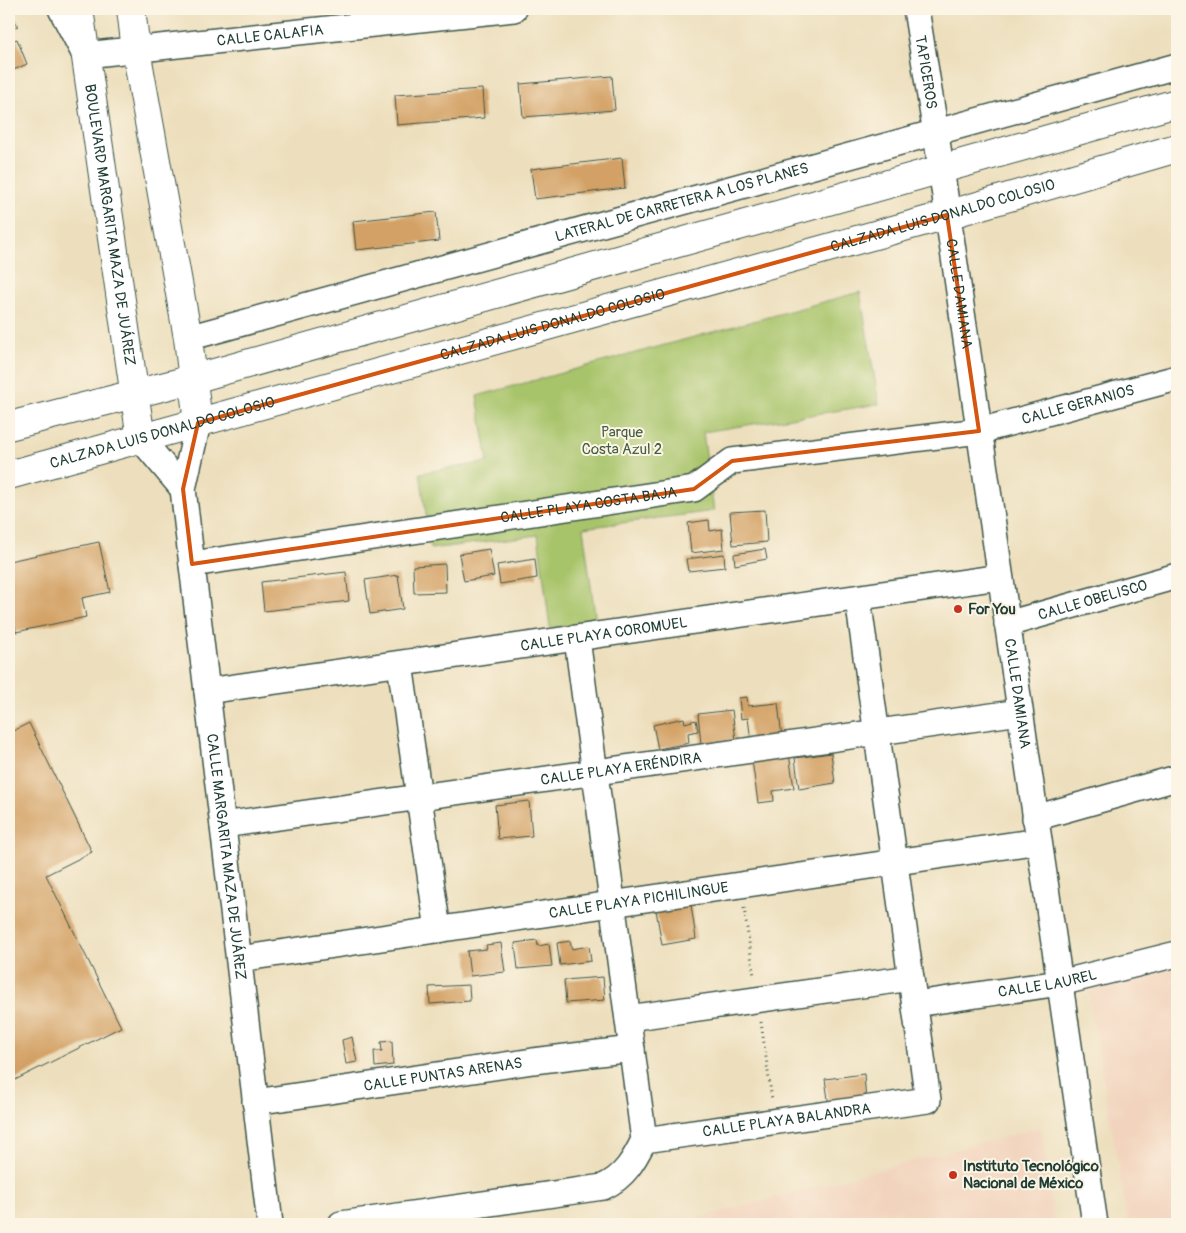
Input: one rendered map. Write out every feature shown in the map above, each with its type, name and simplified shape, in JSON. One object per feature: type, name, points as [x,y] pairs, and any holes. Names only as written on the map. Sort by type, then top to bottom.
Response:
[{"type":"main road","name":"BOULEVARD MARGARITA MAZA DE JUÁREZ","points":[[79,9],[141,439]]},
{"type":"main road","points":[[131,9],[136,50],[188,338],[198,423]]},
{"type":"main road","points":[[9,426],[193,379],[1177,103]]},
{"type":"main road","name":"CALZADA LUIS DONALDO COLOSIO","points":[[9,475],[947,215],[1177,148]]},
{"type":"street","points":[[61,9],[85,55]]},
{"type":"street","name":"CALLE CALAFIA","points":[[85,55],[136,50],[375,16],[514,9]]},
{"type":"street","name":"TAPICEROS","points":[[916,9],[936,134]]},
{"type":"street","name":"LATERAL DE CARRETERA A LOS PLANES","points":[[188,338],[936,134],[1177,66]]},
{"type":"street","name":"CALLE DAMIANA","points":[[936,134],[1095,1224]]},
{"type":"street","name":"CALLE GERANIOS","points":[[979,431],[1177,378]]},
{"type":"street","name":"CALLE MARGARITA MAZA DE JUÁREZ","points":[[198,423],[184,489],[270,1224]]},
{"type":"street","name":"CALLE PLAYA COSTA BAJA","points":[[192,564],[694,489],[732,461],[979,431]]},
{"type":"street","points":[[141,439],[184,489]]},
{"type":"street","name":"CALLE OBELISCO","points":[[1007,624],[1177,576]]},
{"type":"street","name":"CALLE PLAYA COROMUEL","points":[[207,691],[858,599],[1000,577]]},
{"type":"street","points":[[858,599],[914,1004]]},
{"type":"street","points":[[341,1224],[603,1187],[614,1182],[625,1173],[644,1140],[577,639]]},
{"type":"street","points":[[400,664],[438,930]]},
{"type":"street","name":"CALLE PLAYA ERÉNDIRA","points":[[223,825],[1020,712]]},
{"type":"street","name":"CALLE PLAYA PICHILINGUE","points":[[239,959],[895,862],[1037,829],[1177,778]]},
{"type":"street","name":"CALLE LAUREL","points":[[914,1004],[1060,983],[1177,954]]},
{"type":"street","points":[[628,1018],[911,978]]},
{"type":"street","name":"CALLE PLAYA BALANDRA","points":[[644,1140],[928,1100],[914,1004]]},
{"type":"street","name":"CALLE PUNTAS ARENAS","points":[[255,1102],[632,1048]]},
{"type":"highlighted area","points":[[947,215],[979,431],[732,461],[694,489],[192,564],[183,489],[198,423]]},
{"type":"shaded area","points":[[1177,968],[1177,1224],[1128,1224],[1088,991]]},
{"type":"shaded area","name":"Instituto Tecnológico Nacional de México","points":[[1041,1127],[1055,1224],[674,1224]]},
{"type":"green space","name":"Parque Costa Azul 2","points":[[860,292],[879,404],[703,432],[714,511],[583,528],[596,622],[550,628],[538,535],[431,549],[420,473],[488,462],[477,396]]},
{"type":"building","points":[[9,9],[18,26],[9,31]]},
{"type":"building","points":[[17,39],[27,64],[9,72],[9,42]]},
{"type":"building","points":[[612,76],[615,110],[523,117],[520,84]]},
{"type":"building","points":[[482,89],[484,118],[397,125],[395,95]]},
{"type":"building","points":[[622,158],[625,188],[535,199],[531,169]]},
{"type":"building","points":[[436,212],[439,241],[356,250],[353,221]]},
{"type":"building","points":[[765,510],[767,542],[733,545],[730,512]]},
{"type":"building","points":[[709,520],[710,531],[722,529],[724,549],[691,553],[688,523]]},
{"type":"building","points":[[99,542],[110,592],[82,598],[86,617],[16,632],[9,596],[9,561]]},
{"type":"building","points":[[489,549],[494,576],[464,581],[459,554]]},
{"type":"building","points":[[765,549],[767,559],[735,565],[734,554]]},
{"type":"building","points":[[724,554],[725,567],[688,571],[686,559]]},
{"type":"building","points":[[535,559],[537,578],[500,584],[497,565]]},
{"type":"building","points":[[445,564],[446,592],[414,593],[413,566]]},
{"type":"building","points":[[346,572],[349,601],[264,611],[261,582]]},
{"type":"building","points":[[398,575],[403,609],[370,614],[365,580]]},
{"type":"building","points":[[747,697],[748,706],[778,703],[782,738],[751,741],[748,718],[741,719],[739,698]]},
{"type":"building","points":[[732,710],[736,740],[701,744],[698,714]]},
{"type":"building","points":[[684,718],[685,723],[696,720],[698,731],[688,733],[689,743],[658,749],[653,725]]},
{"type":"building","points":[[29,723],[92,852],[46,875],[121,1027],[9,1083],[9,733]]},
{"type":"building","points":[[831,753],[835,783],[799,789],[795,758]]},
{"type":"building","points":[[789,754],[794,788],[773,791],[774,801],[758,803],[752,760]]},
{"type":"building","points":[[529,801],[532,836],[498,839],[495,805]]},
{"type":"building","points":[[691,905],[696,939],[662,945],[656,910]]},
{"type":"building","points":[[537,940],[538,946],[549,944],[552,966],[518,969],[515,943]]},
{"type":"building","points":[[570,941],[572,949],[589,946],[591,961],[560,965],[557,943]]},
{"type":"building","points":[[501,943],[505,972],[470,976],[467,951],[487,949],[486,945]]},
{"type":"building","points":[[603,977],[605,1000],[566,1003],[564,980]]},
{"type":"building","points":[[469,985],[470,1001],[430,1004],[429,987]]},
{"type":"building","points":[[352,1037],[357,1062],[346,1064],[342,1040]]},
{"type":"building","points":[[392,1041],[393,1065],[375,1067],[374,1051],[382,1051],[381,1042]]},
{"type":"building","points":[[864,1074],[866,1102],[829,1106],[825,1079]]},
{"type":"place","name":"For You","points":[[958,609]]},
{"type":"place","name":"Instituto Tecnológico Nacional de México","points":[[953,1175]]}]
